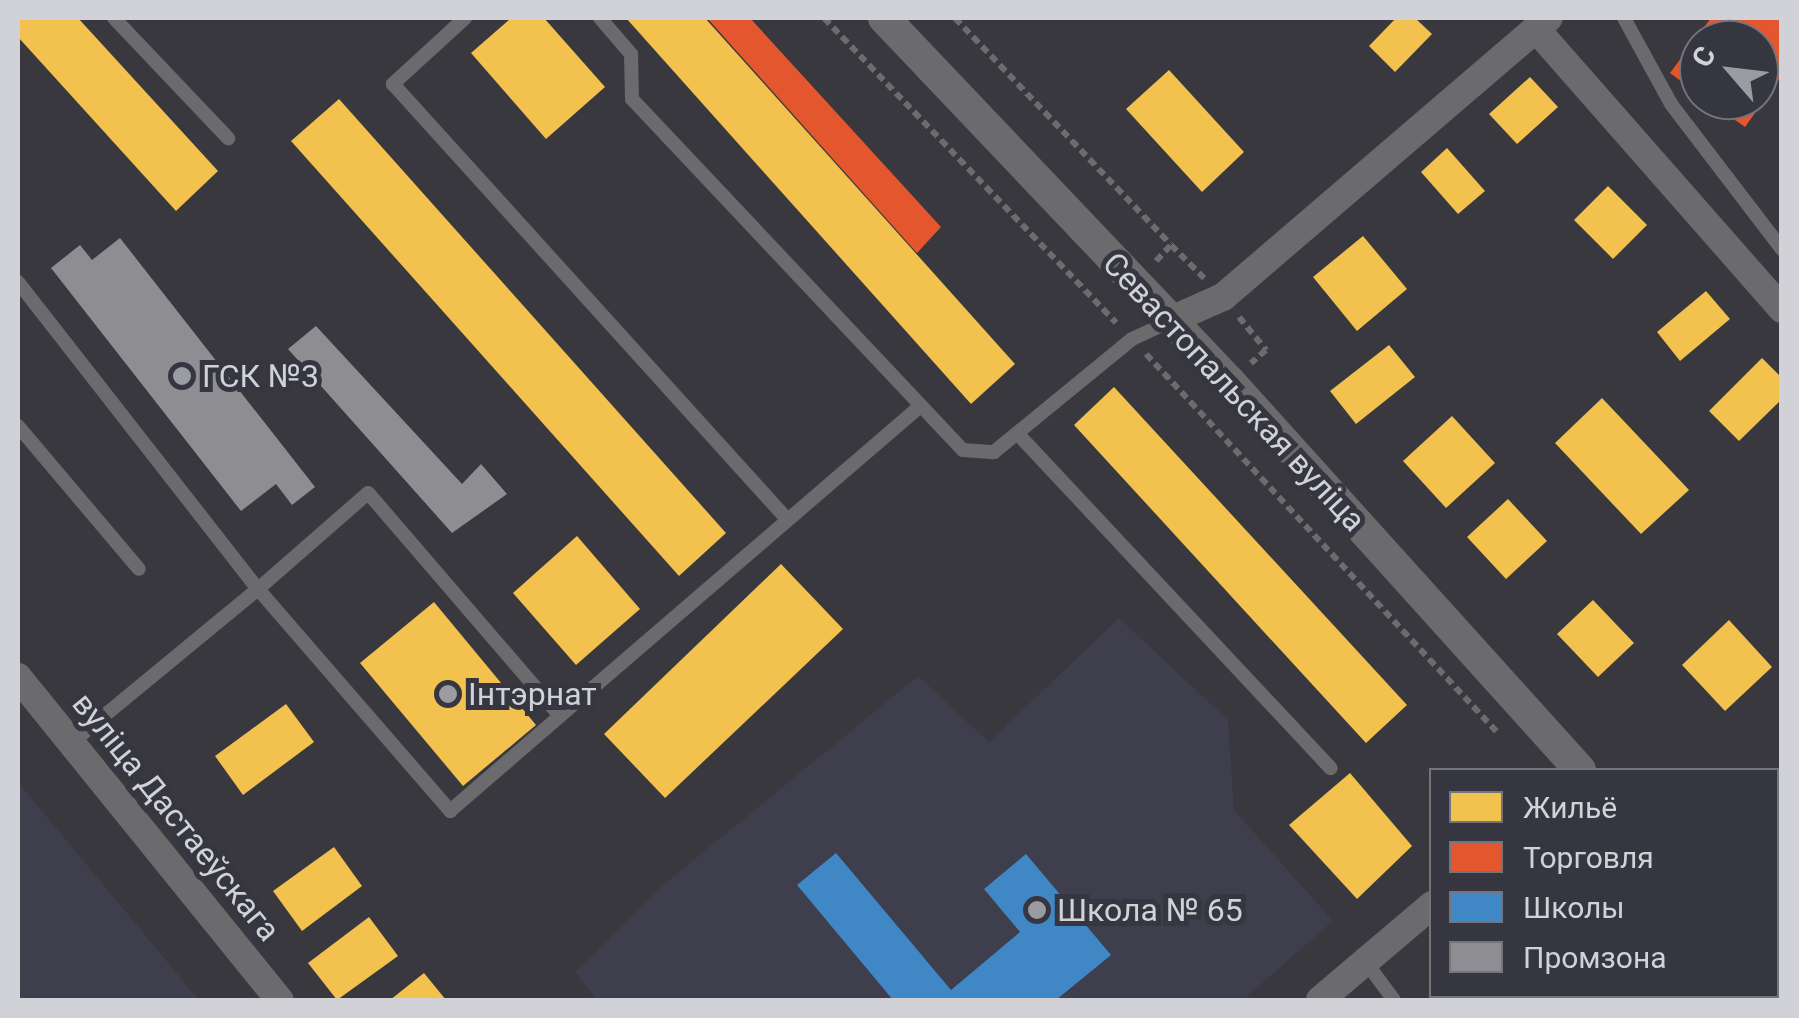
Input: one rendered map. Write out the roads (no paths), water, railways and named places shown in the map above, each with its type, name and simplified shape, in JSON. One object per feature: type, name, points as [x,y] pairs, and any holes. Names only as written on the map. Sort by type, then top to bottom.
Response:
[{"type":"street","name":"Севастопальская вуліца","points":[[884,18],[1171,320],[1578,768]]},
{"type":"street","points":[[1171,320],[1223,298],[1542,23],[1782,309]]},
{"type":"street","name":"вуліца Дастаеўскага","points":[[18,677],[280,1000]]},
{"type":"street","points":[[1320,1000],[1429,907]]},
{"type":"lane","points":[[114,18],[228,138]]},
{"type":"lane","points":[[464,18],[394,84],[786,518]]},
{"type":"lane","points":[[600,18],[631,54],[632,99],[963,450],[994,452],[1132,340],[1171,320]]},
{"type":"lane","points":[[1624,18],[1671,104],[1782,249]]},
{"type":"lane","points":[[18,282],[258,589],[450,811],[921,405]]},
{"type":"lane","points":[[18,426],[139,570]]},
{"type":"lane","points":[[1016,433],[1331,768]]},
{"type":"lane","points":[[71,742],[258,589],[368,492],[560,716]]},
{"type":"lane","points":[[1365,961],[1394,1000]]},
{"type":"place","name":"ГСК №3","points":[[182,376]]},
{"type":"place","name":"Інтэрнат","points":[[448,694]]},
{"type":"place","name":"Школа № 65","points":[[1037,910]]}]
